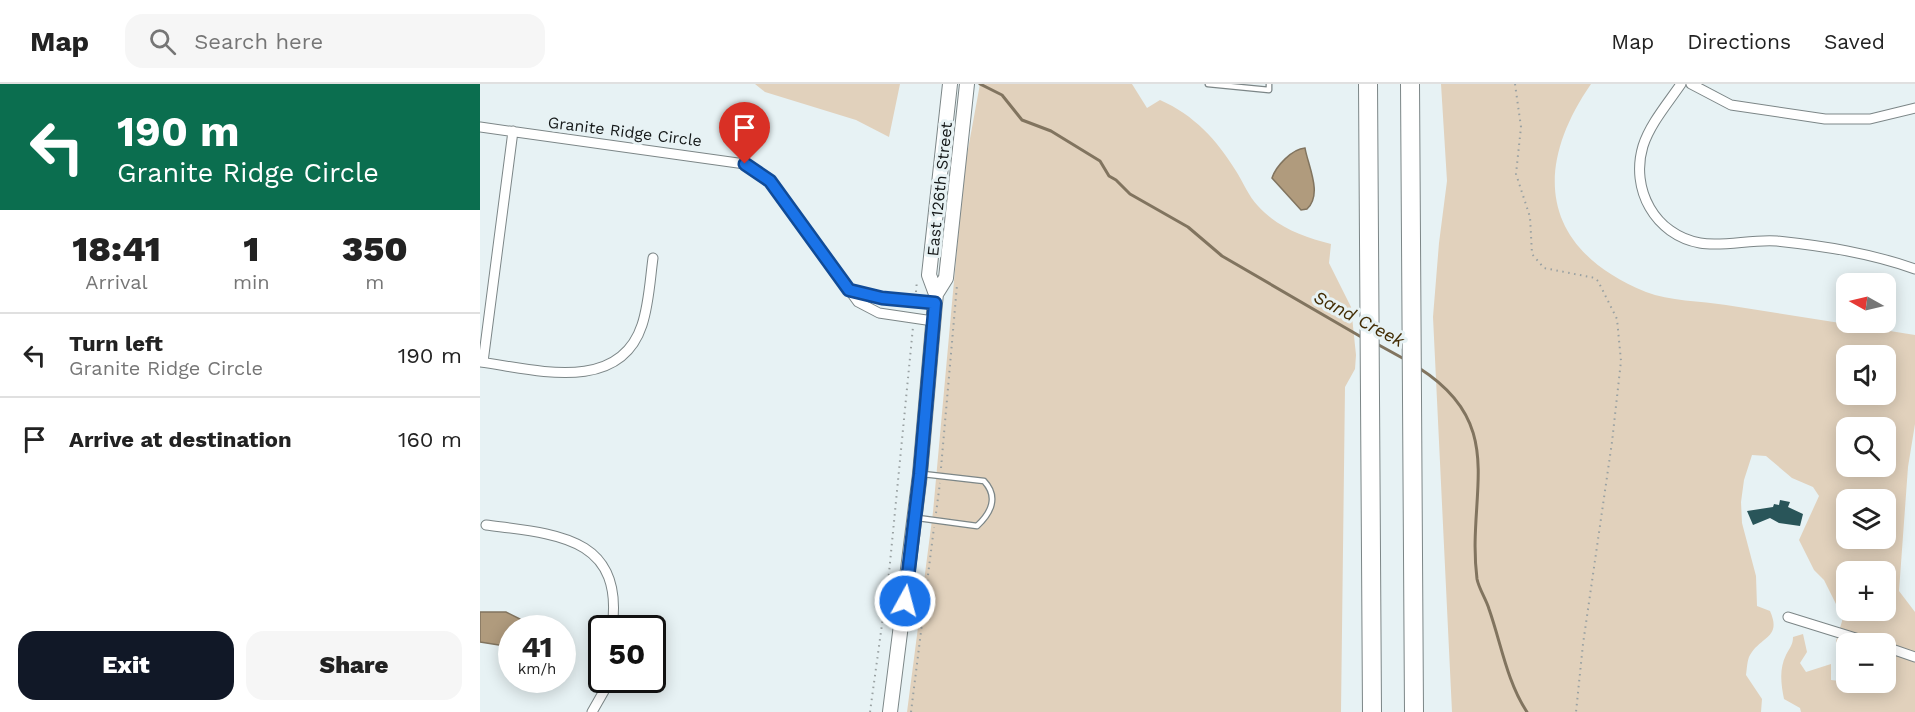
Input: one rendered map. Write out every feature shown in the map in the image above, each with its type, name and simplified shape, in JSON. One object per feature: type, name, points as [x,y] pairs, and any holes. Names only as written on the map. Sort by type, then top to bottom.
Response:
[{"type":"highway","points":[[1368,84],[1372,320],[1372,712]]},
{"type":"highway","points":[[1410,84],[1414,712]]},
{"type":"main road","name":"East 126th Street","points":[[891,712],[920,474],[935,299],[929,275],[950,84]]},
{"type":"main road","name":"East 126th Street","points":[[935,299],[946,278],[967,84]]},
{"type":"street","points":[[1681,84],[1647,136],[1639,168],[1645,199],[1665,227],[1674,234],[1702,243],[1753,240],[1785,242],[1863,253],[1915,269]]},
{"type":"street","points":[[1691,84],[1731,105],[1825,119],[1870,119],[1915,108]]},
{"type":"street","name":"Granite Ridge Circle","points":[[480,127],[745,164],[770,181],[858,302],[869,309],[933,321]]},
{"type":"street","points":[[513,131],[481,362],[574,374],[594,371],[613,362],[630,348],[642,328],[653,258]]},
{"type":"street","points":[[849,290],[915,301],[935,299]]},
{"type":"street","points":[[486,525],[556,534],[587,549],[601,563],[609,579],[615,606],[614,615]]},
{"type":"street","points":[[1788,617],[1840,633]]},
{"type":"street","points":[[1896,650],[1915,657]]},
{"type":"street","points":[[592,712],[603,693]]},
{"type":"lane","points":[[1209,84],[1269,90],[1269,84]]},
{"type":"lane","points":[[915,518],[977,526],[986,517],[993,502],[990,487],[984,481],[920,474]]},
{"type":"path","points":[[1515,84],[1521,128],[1516,174],[1530,217],[1532,254],[1544,268],[1595,278],[1617,319],[1621,361],[1576,712]]},
{"type":"path","points":[[915,301],[917,279]]},
{"type":"path","points":[[911,712],[940,476],[957,280]]},
{"type":"path","points":[[870,712],[889,573],[914,319]]},
{"type":"shaded area","points":[[755,84],[900,84],[889,137],[856,120],[765,92]]},
{"type":"shaded area","points":[[980,84],[1132,84],[1147,108],[1160,100],[1184,113],[1204,130],[1221,149],[1252,198],[1266,214],[1292,231],[1331,244],[1329,263],[1351,307],[1356,355],[1355,369],[1345,387],[1341,712],[907,712],[933,512],[964,171]]},
{"type":"shaded area","points":[[1441,84],[1591,84],[1572,116],[1560,147],[1555,177],[1557,205],[1568,231],[1586,254],[1612,275],[1646,292],[1665,297],[1836,322],[1836,333],[1896,332],[1915,335],[1915,424],[1908,467],[1899,591],[1915,612],[1915,712],[1801,712],[1800,708],[1784,699],[1781,682],[1784,660],[1793,637],[1803,634],[1807,652],[1800,663],[1806,672],[1831,664],[1831,680],[1836,681],[1836,693],[1896,693],[1896,633],[1838,633],[1842,621],[1896,621],[1896,561],[1836,561],[1836,604],[1824,580],[1814,570],[1799,540],[1819,496],[1813,487],[1792,478],[1766,456],[1752,455],[1744,480],[1741,502],[1742,523],[1756,576],[1757,606],[1770,611],[1773,620],[1772,632],[1750,655],[1747,665],[1746,675],[1762,699],[1761,712],[1452,712],[1433,317],[1447,181]]},
{"type":"shaded area","points":[[1305,148],[1313,180],[1314,196],[1307,209],[1301,210],[1272,178],[1285,159],[1295,151]]},
{"type":"shaded area","points":[[480,612],[506,612],[512,615],[498,615],[498,645],[480,642]]},
{"type":"building","points":[[1780,500],[1790,502],[1788,507],[1803,514],[1800,526],[1779,523],[1770,518],[1753,525],[1747,511],[1773,507],[1774,504],[1779,505]]},
{"type":"waterway","name":"Sand Creek","points":[[980,84],[1002,95],[1022,120],[1051,131],[1100,161],[1109,176],[1130,194],[1188,227],[1222,256],[1363,338]]},
{"type":"waterway","name":"Sand Creek","points":[[1377,344],[1406,360]]},
{"type":"waterway","name":"Sand Creek","points":[[1419,368],[1447,390],[1465,413],[1474,438],[1478,463],[1475,548],[1477,579],[1489,609],[1509,675],[1527,712]]},
{"type":"route","points":[[745,164],[763,174],[770,181],[849,290],[882,298],[935,303],[920,474],[905,601]]}]
